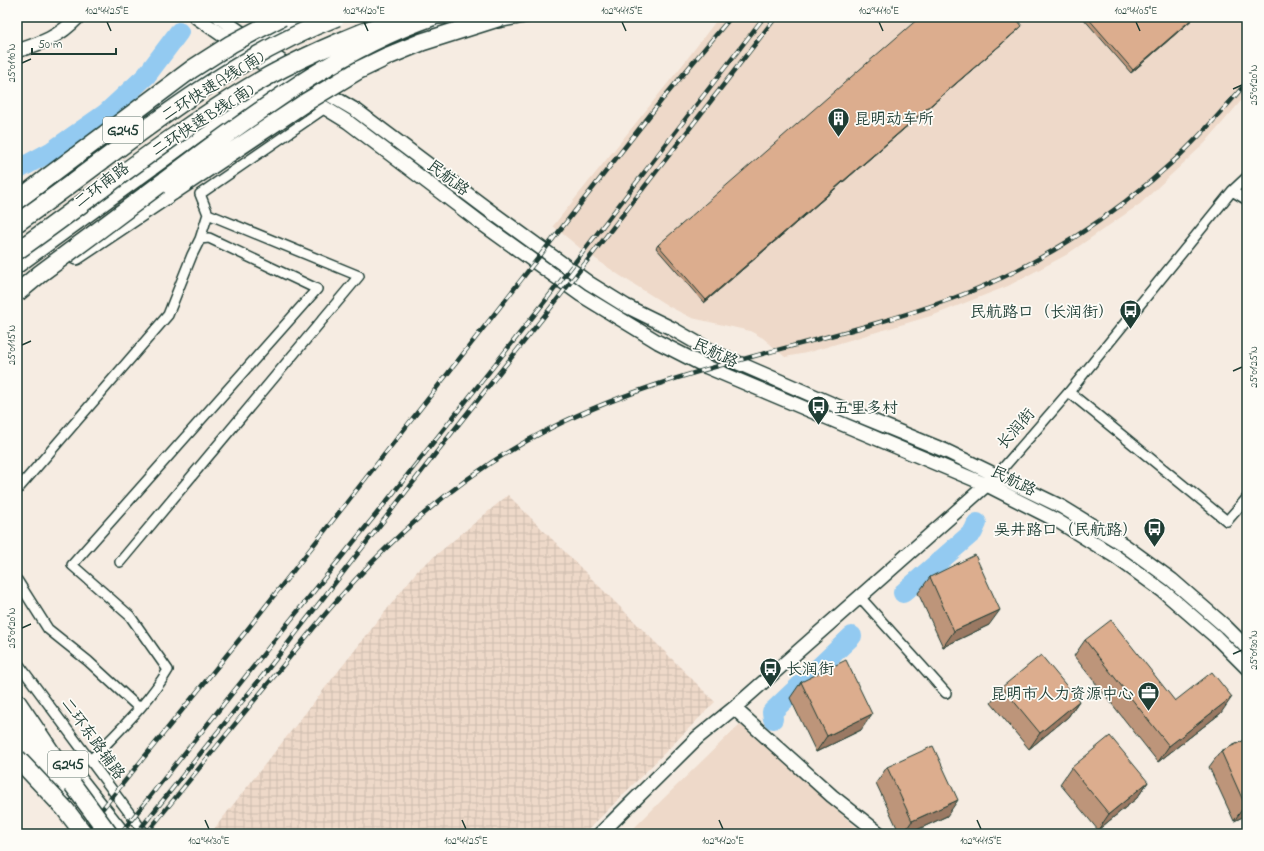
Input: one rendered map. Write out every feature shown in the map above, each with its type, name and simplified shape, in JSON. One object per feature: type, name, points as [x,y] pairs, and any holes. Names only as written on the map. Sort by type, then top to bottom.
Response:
[{"type":"highway","points":[[17,201],[192,69],[231,44],[282,17]]},
{"type":"highway","name":"二环快速A线(南)","points":[[17,223],[147,127],[209,85],[269,49],[337,17]]},
{"type":"highway","name":"二环快速B线(南)","points":[[17,251],[166,142],[250,86],[310,54],[404,17]]},
{"type":"highway","points":[[17,293],[41,273],[210,147],[296,86],[355,51],[399,30],[432,17]]},
{"type":"highway","points":[[17,298],[50,273],[262,131],[340,81],[373,63],[410,47],[456,30],[501,17]]},
{"type":"highway","points":[[17,702],[73,785]]},
{"type":"highway","points":[[17,713],[109,834]]},
{"type":"highway","points":[[17,739],[84,834]]},
{"type":"highway","points":[[17,758],[65,809]]},
{"type":"main road","points":[[17,51],[45,42],[69,26],[78,17]]},
{"type":"main road","name":"民航路","points":[[196,17],[297,73],[323,91],[357,111],[589,283],[626,306],[671,328],[713,352],[846,410],[946,451],[1062,507],[1124,545],[1172,580],[1226,627],[1247,648]]},
{"type":"main road","name":"民航路","points":[[219,17],[284,80],[310,99],[348,122],[482,223],[581,295],[658,342],[707,367],[987,485],[1056,520],[1116,557],[1168,596],[1216,637],[1247,668]]},
{"type":"main road","name":"二环南路","points":[[17,209],[174,94],[250,47],[311,17]]},
{"type":"main road","name":"二环南路","points":[[71,227],[189,141],[354,37],[397,17]]},
{"type":"main road","points":[[17,266],[71,227]]},
{"type":"main road","points":[[17,271],[71,227]]},
{"type":"main road","name":"长润街","points":[[600,834],[697,738],[734,708],[997,475]]},
{"type":"main road","name":"G245","points":[[17,692],[63,757],[123,834]]},
{"type":"main road","points":[[734,708],[832,796],[880,834]]},
{"type":"main road","name":"G245","points":[[17,721],[58,778],[102,834]]},
{"type":"main road","points":[[17,751],[78,834]]},
{"type":"street","points":[[250,47],[303,17]]},
{"type":"street","points":[[297,73],[325,56],[350,45],[372,38],[392,34],[487,24],[529,17]]},
{"type":"street","points":[[17,490],[168,315],[200,239],[208,214],[200,194],[325,108]]},
{"type":"street","points":[[17,206],[67,172]]},
{"type":"street","name":"长润街","points":[[997,475],[1068,392],[1232,191],[1247,177]]},
{"type":"street","points":[[1232,191],[1247,200]]},
{"type":"street","points":[[120,562],[359,276],[208,214]]},
{"type":"street","points":[[90,761],[140,708],[168,670],[130,616],[72,565],[317,289],[209,238],[200,239]]},
{"type":"street","points":[[1068,392],[1227,521],[1247,498]]},
{"type":"street","points":[[17,580],[48,628],[88,661],[140,708]]},
{"type":"street","points":[[860,597],[946,692]]},
{"type":"street","name":"二环东路辅路","points":[[17,662],[145,834]]},
{"type":"shaded area","points":[[719,17],[1247,17],[1247,94],[1205,143],[1140,204],[1066,255],[1008,286],[934,315],[806,353],[785,357],[763,338],[750,331],[692,318],[670,307],[580,248],[553,226],[684,63]]},
{"type":"shaded area","points":[[508,495],[715,702],[584,834],[218,834],[214,829],[418,570]]},
{"type":"shaded area","points":[[740,724],[857,828],[865,834],[628,834]]},
{"type":"building","name":"昆明动车所","points":[[920,17],[1015,17],[1022,26],[706,300],[658,245]]},
{"type":"building","points":[[1087,17],[1194,17],[1133,70]]},
{"type":"building","points":[[975,555],[1000,610],[954,631],[930,577]]},
{"type":"building","points":[[1111,620],[1175,701],[1212,672],[1232,697],[1169,746],[1085,640]]},
{"type":"building","points":[[1041,655],[1079,701],[1040,733],[1002,687]]},
{"type":"building","points":[[846,660],[872,714],[827,736],[801,682]]},
{"type":"building","points":[[1110,736],[1148,782],[1109,814],[1071,768]]},
{"type":"building","points":[[1247,739],[1247,805],[1245,805],[1221,751]]},
{"type":"building","points":[[933,746],[958,800],[912,821],[887,767]]},
{"type":"waterway","points":[[17,170],[52,151],[105,114],[146,76],[179,32]]},
{"type":"waterway","points":[[903,593],[973,532],[977,523]]},
{"type":"waterway","points":[[773,719],[772,712],[852,636]]},
{"type":"railway","points":[[82,834],[247,630],[661,101],[731,17]]},
{"type":"railway","points":[[120,834],[542,305],[764,17]]},
{"type":"railway","points":[[136,834],[268,669],[776,17]]},
{"type":"railway","points":[[146,834],[335,602],[383,551],[417,519],[453,490],[491,463],[551,428],[599,406],[648,388],[698,372],[901,316],[982,287],[1012,273],[1071,240],[1099,221],[1152,180],[1195,140],[1247,82]]},
{"type":"place","name":"昆明动车所","points":[[838,138]]},
{"type":"place","name":"民航路口（长润街）","points":[[1130,330]]},
{"type":"place","name":"五里多村","points":[[818,426]]},
{"type":"place","name":"吴井路口（民航路）","points":[[1154,548]]},
{"type":"place","name":"长润街","points":[[771,688]]},
{"type":"place","name":"昆明市人力资源中心","points":[[1149,712]]}]
